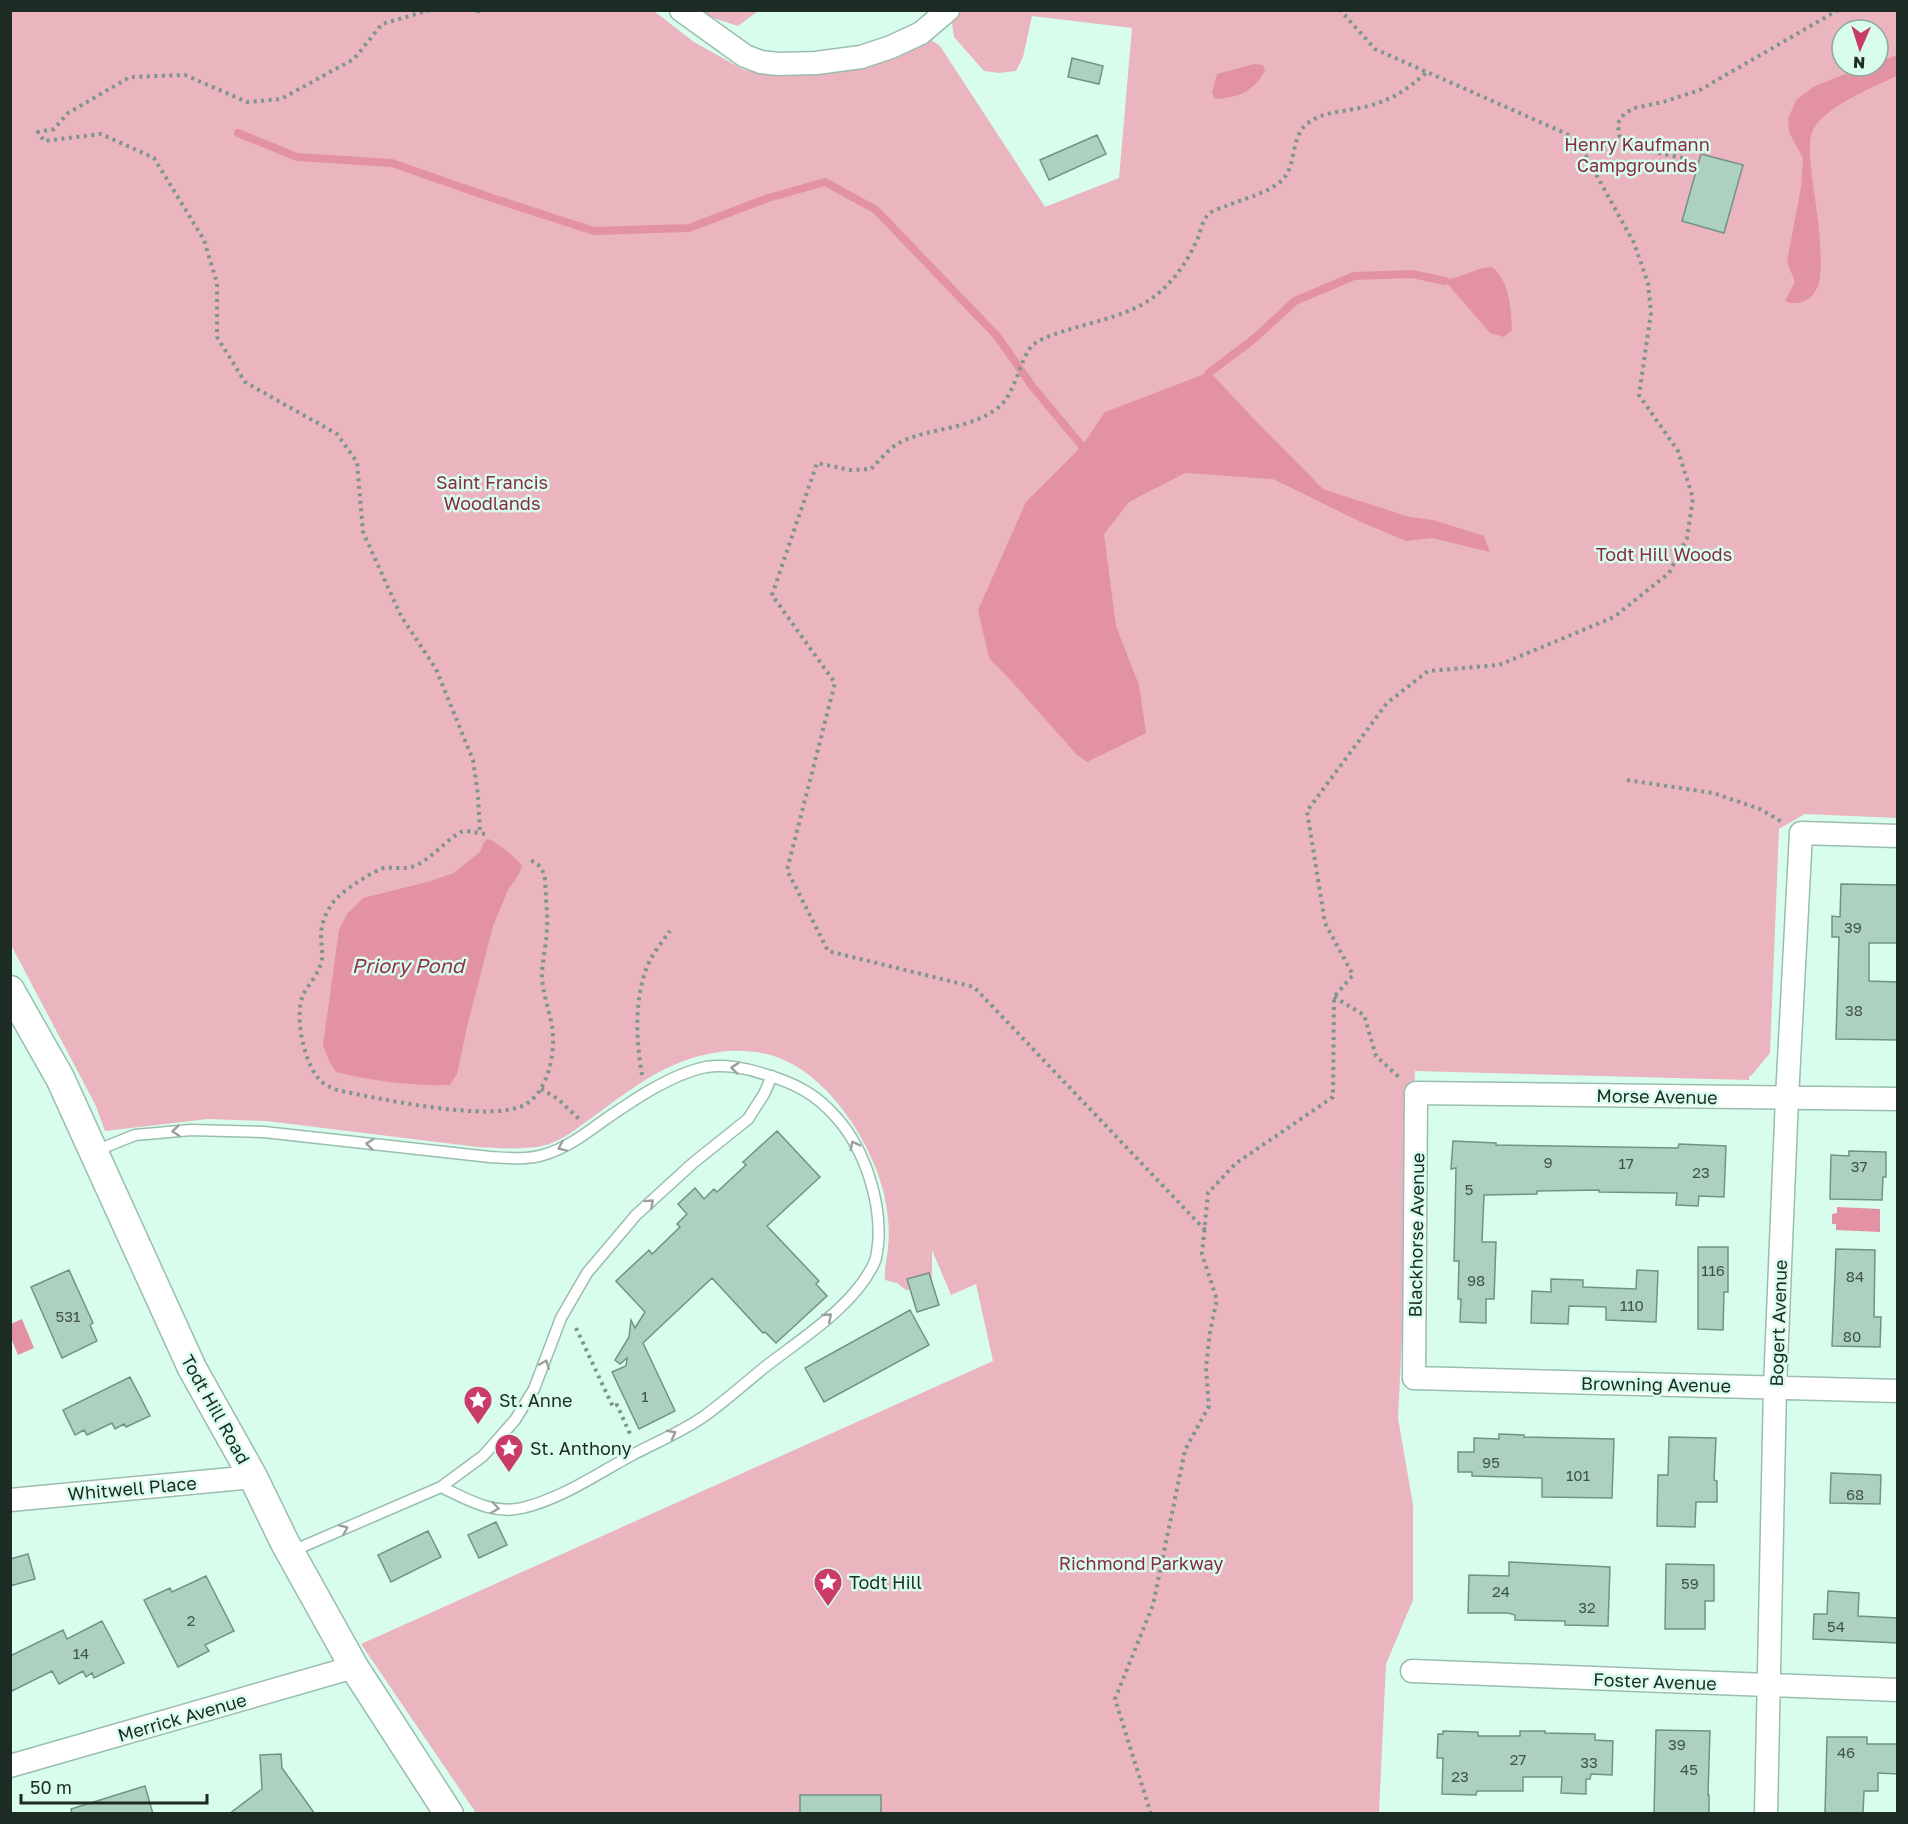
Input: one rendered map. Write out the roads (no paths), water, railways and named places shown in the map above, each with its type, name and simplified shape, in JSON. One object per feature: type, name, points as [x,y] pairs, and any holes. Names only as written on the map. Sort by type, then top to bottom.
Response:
[{"type":"street","points":[[681,10],[745,56],[760,62],[778,64],[816,63],[861,57],[891,47],[921,33],[948,10]]},
{"type":"street","name":"Bogert Avenue","points":[[1766,1814],[1775,1387],[1801,833],[1898,836]]},
{"type":"street","name":"Todt Hill Road","points":[[10,990],[60,1078],[192,1368],[253,1477],[290,1552],[354,1667],[449,1814]]},
{"type":"street","name":"Morse Avenue","points":[[1416,1093],[1898,1099]]},
{"type":"street","name":"Blackhorse Avenue","points":[[1414,1378],[1416,1093]]},
{"type":"street","name":"Browning Avenue","points":[[1414,1378],[1898,1391]]},
{"type":"street","name":"Whitwell Place","points":[[10,1500],[253,1477]]},
{"type":"street","name":"Merrick Avenue","points":[[10,1766],[354,1667]]},
{"type":"street","name":"Foster Avenue","points":[[1412,1671],[1898,1690]]},
{"type":"lane","points":[[94,1151],[135,1135],[191,1130],[264,1132],[519,1159],[542,1156],[570,1144],[645,1093],[672,1079],[706,1067],[730,1067],[756,1071],[792,1082],[823,1102],[851,1137],[870,1177],[877,1203],[879,1236],[876,1259],[857,1291],[829,1318],[702,1418],[558,1495],[522,1508],[491,1509],[441,1487]]},
{"type":"lane","points":[[290,1552],[441,1487],[483,1456],[515,1420],[534,1389],[561,1318],[587,1273],[636,1215],[693,1163],[748,1119],[764,1094],[771,1076]]},
{"type":"water","points":[[1897,55],[1897,76],[1839,105],[1819,121],[1813,130],[1810,153],[1820,240],[1819,284],[1808,299],[1798,303],[1785,301],[1795,282],[1787,262],[1801,187],[1803,158],[1789,132],[1788,119],[1796,100],[1813,87],[1835,78],[1890,78],[1890,58]]},
{"type":"water","points":[[1254,64],[1263,65],[1265,71],[1250,89],[1231,97],[1215,99],[1212,92],[1217,74]]},
{"type":"water","points":[[1492,267],[1503,280],[1510,304],[1512,330],[1504,337],[1490,333],[1445,281]]},
{"type":"water","points":[[1210,372],[1323,489],[1409,517],[1433,520],[1484,536],[1490,552],[1432,538],[1406,541],[1273,479],[1185,473],[1129,502],[1104,534],[1116,626],[1139,685],[1146,733],[1087,762],[1077,755],[989,658],[978,610],[1026,502],[1082,446],[1105,412]]},
{"type":"water","name":"Priory Pond","points":[[488,839],[522,866],[508,890],[493,926],[457,1074],[450,1085],[392,1082],[336,1072],[323,1045],[339,930],[347,914],[363,898],[454,873],[480,852],[484,842]]},
{"type":"water","points":[[1837,1207],[1880,1209],[1880,1232],[1836,1230],[1836,1224],[1832,1224],[1832,1214],[1837,1213]]},
{"type":"water","points":[[22,1319],[34,1348],[18,1355],[11,1338],[11,1324]]},
{"type":"waterway","points":[[238,133],[297,157],[392,163],[594,231],[689,228],[768,198],[825,182],[876,210],[997,336],[1032,386],[1082,446],[1082,454]]},
{"type":"waterway","points":[[1205,379],[1210,372],[1255,338],[1295,301],[1354,276],[1412,274],[1445,281]]},
{"type":"place","name":"St. Anne","points":[[478,1426]]},
{"type":"place","name":"St. Anthony","points":[[509,1474]]},
{"type":"place","name":"Todt Hill","points":[[828,1608]]},
{"type":"park label","name":"Henry Kaufmann Campgrounds","points":[[1637,154]]},
{"type":"park label","name":"Saint Francis Woodlands","points":[[492,492]]},
{"type":"park label","name":"Todt Hill Woods","points":[[1664,554]]},
{"type":"park label","name":"Richmond Parkway","points":[[1141,1563]]}]
